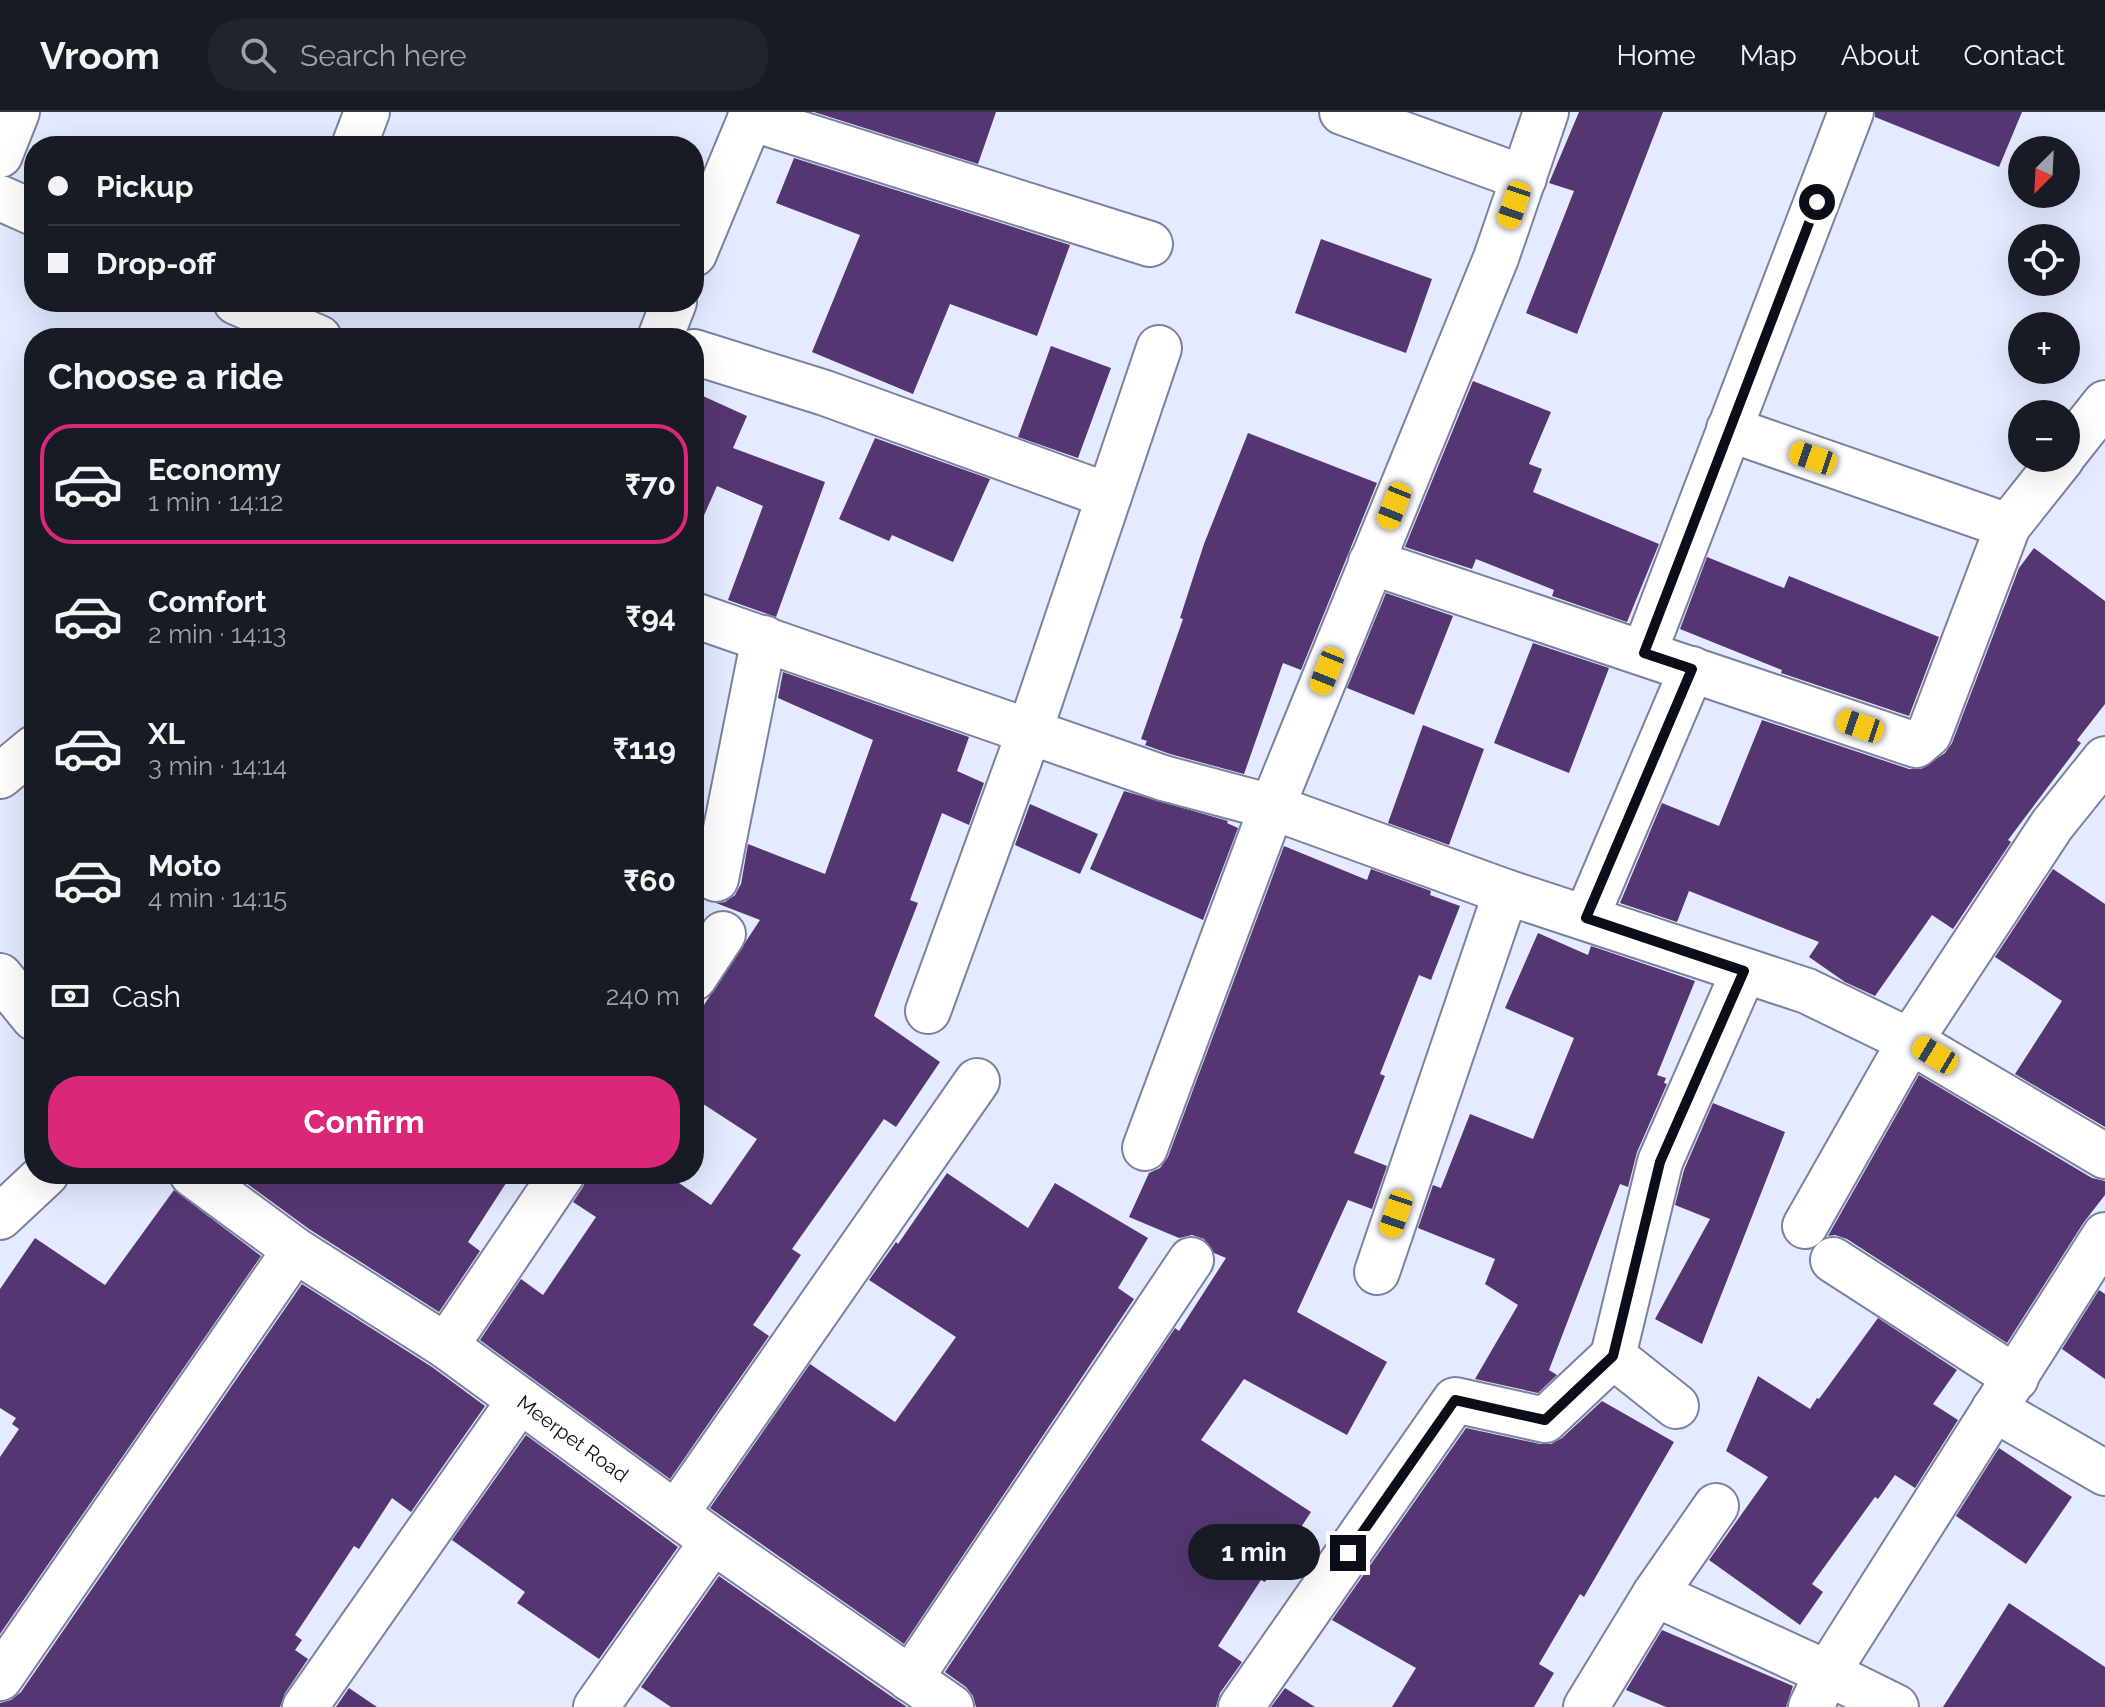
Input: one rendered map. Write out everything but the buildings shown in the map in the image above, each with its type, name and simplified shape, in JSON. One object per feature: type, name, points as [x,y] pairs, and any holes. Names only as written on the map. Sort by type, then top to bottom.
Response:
[{"type":"street","points":[[0,155],[17,112]]},
{"type":"street","points":[[358,136],[367,112]]},
{"type":"street","points":[[1342,112],[1524,178]]},
{"type":"street","points":[[1145,1148],[1272,807],[1496,258],[1546,112]]},
{"type":"street","points":[[1644,653],[1851,112]]},
{"type":"street","points":[[704,230],[751,115],[1150,244]]},
{"type":"street","points":[[0,198],[24,209]]},
{"type":"street","points":[[261,312],[293,325]]},
{"type":"street","points":[[928,1011],[1030,730],[1159,348]]},
{"type":"street","points":[[704,355],[825,393],[1109,496]]},
{"type":"street","points":[[2080,434],[2105,403]]},
{"type":"street","points":[[1729,429],[2008,526]]},
{"type":"street","points":[[1371,562],[1916,745],[1929,734],[2008,526],[2051,472]]},
{"type":"street","points":[[704,618],[1163,778],[1272,807],[1506,892],[1807,991],[1910,1041],[2105,1156]]},
{"type":"street","points":[[716,879],[764,638]]},
{"type":"street","points":[[1586,918],[1692,669]]},
{"type":"street","points":[[0,776],[24,756]]},
{"type":"street","points":[[1805,1226],[1910,1041],[2052,825],[2105,759]]},
{"type":"street","points":[[1377,1272],[1506,892]]},
{"type":"street","points":[[704,963],[723,934]]},
{"type":"street","points":[[1241,1707],[1455,1400],[1545,1420],[1613,1356],[1660,1162],[1744,971]]},
{"type":"street","points":[[0,976],[24,1006]]},
{"type":"street","points":[[677,1512],[977,1081]]},
{"type":"street","points":[[0,1217],[35,1184]]},
{"type":"street","name":"Meerpet Road","points":[[206,1184],[295,1250],[446,1346],[713,1541],[951,1707]]},
{"type":"street","points":[[446,1346],[555,1184]]},
{"type":"street","points":[[1819,1690],[2105,1235]]},
{"type":"street","points":[[0,1678],[295,1250]]},
{"type":"street","points":[[910,1679],[1191,1260]]},
{"type":"street","points":[[1833,1260],[2105,1473]]},
{"type":"street","points":[[1613,1356],[1676,1406]]},
{"type":"street","points":[[305,1707],[520,1400]]},
{"type":"street","points":[[1586,1707],[1655,1594],[1716,1506]]},
{"type":"street","points":[[596,1707],[713,1541]]},
{"type":"street","points":[[1655,1594],[1819,1690],[1896,1707]]},
{"type":"route","points":[[1348,1553],[1455,1400],[1545,1420],[1613,1356],[1660,1162],[1744,971],[1586,918],[1692,669],[1644,653],[1817,202]]}]
